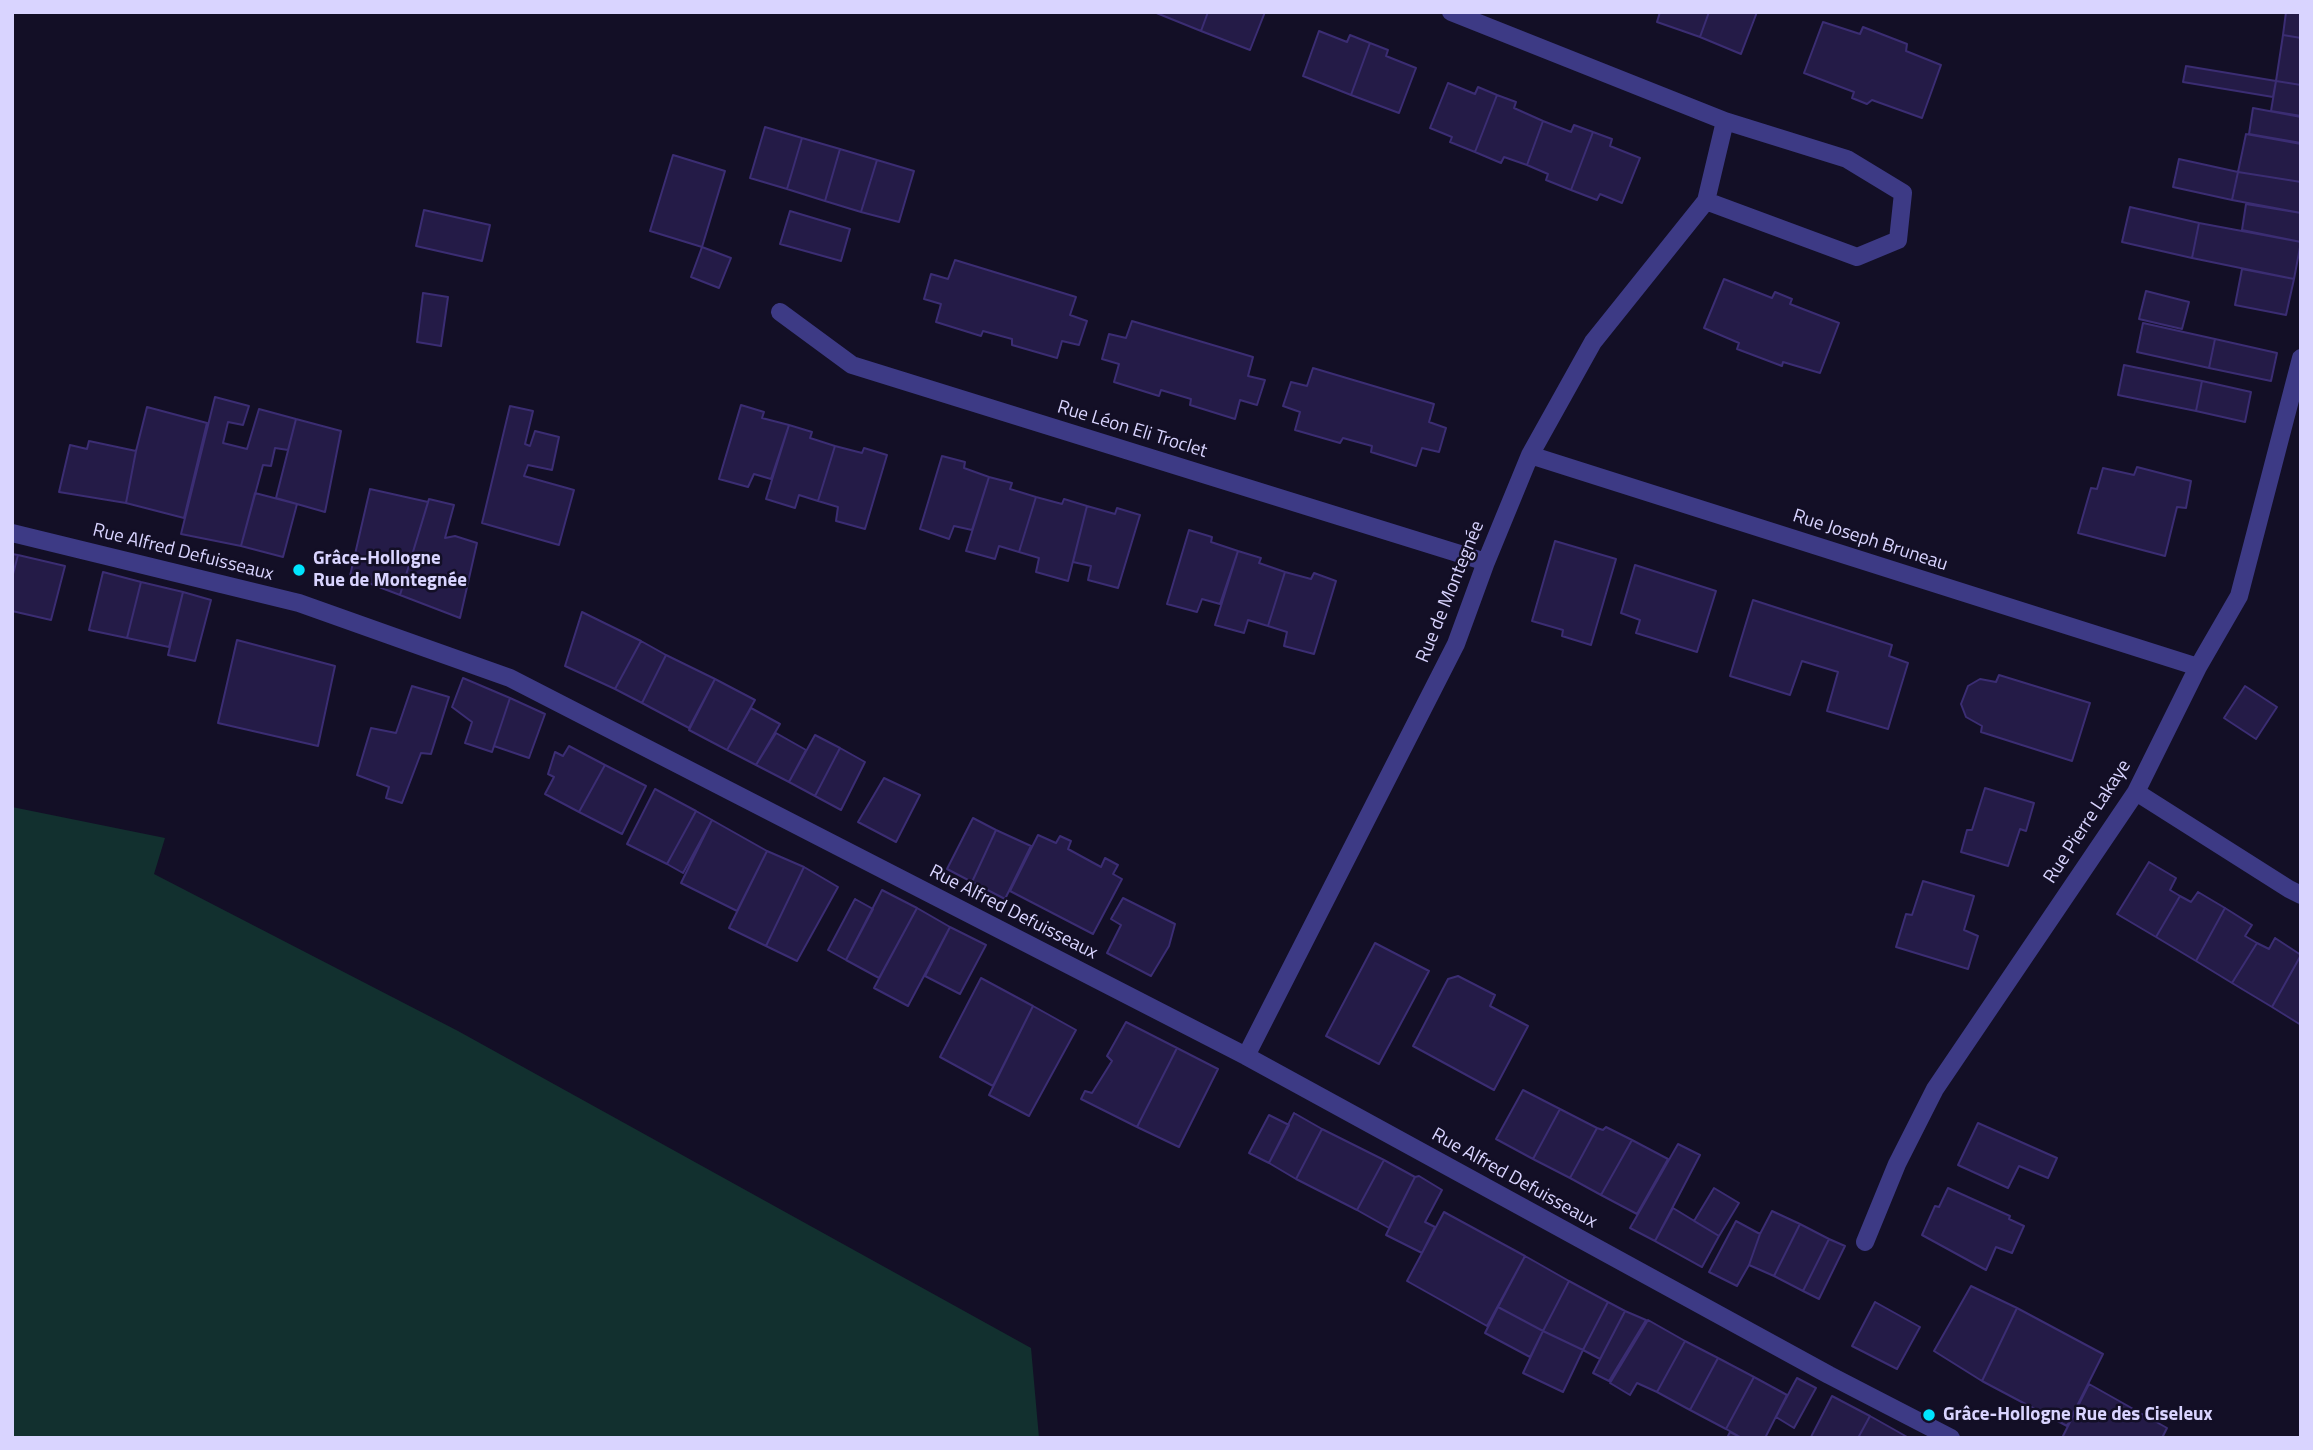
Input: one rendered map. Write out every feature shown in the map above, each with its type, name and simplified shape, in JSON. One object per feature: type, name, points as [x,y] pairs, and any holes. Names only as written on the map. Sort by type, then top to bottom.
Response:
[{"type":"street","points":[[1451,12],[1725,121],[1847,159],[1903,193],[1898,240],[1857,257],[1706,201]]},
{"type":"street","name":"Rue de Montegnée","points":[[1246,1056],[1456,644],[1530,455],[1593,342],[1706,201],[1725,121]]},
{"type":"street","name":"Rue Léon Eli Troclet","points":[[780,312],[852,365],[1486,562]]},
{"type":"street","name":"Rue Pierre Lakaye","points":[[1866,1242],[1897,1164],[1935,1089],[2137,792],[2198,667],[2239,596],[2301,358]]},
{"type":"street","name":"Rue Joseph Bruneau","points":[[1530,455],[2198,667]]},
{"type":"street","name":"Rue Alfred Defuisseaux","points":[[12,533],[299,603],[510,678],[1246,1056],[1829,1376],[1951,1438]]},
{"type":"street","points":[[2137,792],[2301,895]]},
{"type":"green space","points":[[12,807],[165,838],[154,874],[458,1031],[1031,1348],[1039,1438],[12,1438]]},
{"type":"building","points":[[1154,12],[1208,12],[1201,31]]},
{"type":"building","points":[[1208,12],[1265,12],[1250,50],[1201,31]]},
{"type":"building","points":[[1660,12],[1709,12],[1700,37],[1657,22]]},
{"type":"building","points":[[1709,12],[1757,12],[1741,54],[1700,37]]},
{"type":"building","points":[[2286,12],[2301,12],[2301,38],[2283,35]]},
{"type":"building","points":[[1823,22],[1860,34],[1863,27],[1907,44],[1906,51],[1941,65],[1922,118],[1872,100],[1867,104],[1852,98],[1854,92],[1804,73]]},
{"type":"building","points":[[1319,31],[1347,42],[1350,35],[1370,43],[1351,95],[1303,76]]},
{"type":"building","points":[[2283,35],[2301,38],[2301,85],[2276,81]]},
{"type":"building","points":[[1370,43],[1388,50],[1386,56],[1416,68],[1399,113],[1351,95]]},
{"type":"building","points":[[2186,66],[2276,81],[2273,97],[2183,82]]},
{"type":"building","points":[[2276,81],[2301,85],[2301,116],[2271,111]]},
{"type":"building","points":[[1448,83],[1475,94],[1478,87],[1497,95],[1475,152],[1450,142],[1452,137],[1430,128]]},
{"type":"building","points":[[1497,95],[1516,102],[1514,108],[1543,121],[1527,165],[1504,157],[1501,163],[1475,152]]},
{"type":"building","points":[[2253,108],[2301,117],[2301,143],[2249,134]]},
{"type":"building","points":[[1543,121],[1571,132],[1574,125],[1593,132],[1571,190],[1546,180],[1548,174],[1527,165]]},
{"type":"building","points":[[765,127],[802,138],[787,189],[750,178]]},
{"type":"building","points":[[1593,132],[1612,139],[1610,146],[1640,158],[1622,203],[1600,194],[1597,200],[1571,190]]},
{"type":"building","points":[[2246,134],[2301,144],[2301,182],[2238,172]]},
{"type":"building","points":[[802,138],[840,149],[825,201],[787,189]]},
{"type":"building","points":[[840,149],[877,160],[861,212],[825,201]]},
{"type":"building","points":[[673,155],[725,171],[702,247],[650,231]]},
{"type":"building","points":[[2179,159],[2238,172],[2232,200],[2173,187]]},
{"type":"building","points":[[877,160],[914,171],[899,222],[861,212]]},
{"type":"building","points":[[2238,172],[2301,182],[2301,213],[2232,200]]},
{"type":"building","points":[[2246,204],[2301,213],[2301,242],[2242,230]]},
{"type":"building","points":[[2130,207],[2199,223],[2192,258],[2122,242]]},
{"type":"building","points":[[424,210],[490,225],[482,261],[416,246]]},
{"type":"building","points":[[790,211],[850,229],[841,261],[780,244]]},
{"type":"building","points":[[2199,223],[2301,242],[2294,279],[2192,258]]},
{"type":"building","points":[[702,247],[731,258],[719,288],[691,277]]},
{"type":"building","points":[[955,260],[1076,297],[1070,315],[1087,321],[1079,345],[1062,341],[1057,358],[1012,345],[1012,339],[983,331],[981,336],[936,322],[941,304],[924,299],[931,274],[948,279]]},
{"type":"building","points":[[2242,269],[2294,279],[2286,315],[2235,305]]},
{"type":"building","points":[[1724,279],[1772,298],[1775,292],[1792,299],[1790,304],[1839,323],[1820,373],[1783,362],[1782,366],[1737,349],[1739,343],[1704,328]]},
{"type":"building","points":[[2146,291],[2189,302],[2182,329],[2139,319]]},
{"type":"building","points":[[423,293],[448,297],[441,346],[417,342]]},
{"type":"building","points":[[1132,321],[1253,357],[1248,376],[1265,380],[1257,405],[1240,400],[1235,419],[1190,405],[1191,399],[1161,390],[1159,396],[1114,382],[1119,364],[1102,359],[1109,334],[1126,338]]},
{"type":"building","points":[[2143,323],[2215,339],[2209,368],[2137,352]]},
{"type":"building","points":[[2215,339],[2277,353],[2271,381],[2209,368]]},
{"type":"building","points":[[2124,365],[2202,381],[2196,411],[2118,395]]},
{"type":"building","points":[[1313,368],[1434,404],[1429,422],[1446,428],[1439,452],[1422,448],[1416,466],[1371,452],[1372,446],[1343,438],[1340,443],[1295,430],[1300,412],[1283,406],[1291,382],[1307,386]]},
{"type":"building","points":[[2202,381],[2251,392],[2245,422],[2196,411]]},
{"type":"building","points":[[215,397],[249,406],[243,425],[228,422],[223,443],[247,449],[259,409],[296,419],[288,450],[275,448],[271,466],[263,465],[241,546],[181,534]]},
{"type":"building","points":[[741,405],[764,412],[762,418],[789,425],[771,479],[754,474],[748,487],[719,479]]},
{"type":"building","points":[[510,406],[533,411],[525,444],[530,446],[535,431],[559,437],[552,470],[528,465],[524,476],[574,490],[559,545],[482,523]]},
{"type":"building","points":[[147,407],[207,423],[184,518],[126,503]]},
{"type":"building","points":[[296,419],[341,431],[325,512],[276,498]]},
{"type":"building","points":[[789,425],[812,432],[810,438],[835,446],[818,501],[799,495],[795,508],[766,499]]},
{"type":"building","points":[[89,441],[136,451],[126,503],[59,492],[70,445],[87,449]]},
{"type":"building","points":[[835,446],[862,453],[864,448],[887,455],[865,529],[836,521],[838,507],[818,501]]},
{"type":"building","points":[[942,456],[965,462],[964,468],[989,477],[972,530],[954,526],[949,539],[920,529]]},
{"type":"building","points":[[2137,467],[2191,481],[2186,508],[2177,507],[2165,556],[2078,533],[2091,488],[2097,489],[2103,468],[2134,475]]},
{"type":"building","points":[[989,477],[1012,483],[1010,489],[1036,497],[1019,552],[999,546],[995,559],[966,551]]},
{"type":"building","points":[[370,489],[428,502],[400,595],[350,576]]},
{"type":"building","points":[[255,493],[297,504],[283,557],[241,546]]},
{"type":"building","points":[[1036,497],[1062,504],[1064,499],[1087,506],[1068,581],[1036,572],[1039,558],[1019,552]]},
{"type":"building","points":[[429,499],[454,505],[445,538],[455,536],[477,543],[460,618],[400,595]]},
{"type":"building","points":[[1087,506],[1115,514],[1117,508],[1140,515],[1118,588],[1088,580],[1091,566],[1073,562]]},
{"type":"building","points":[[1189,530],[1212,537],[1211,542],[1238,551],[1220,604],[1202,599],[1197,612],[1167,604]]},
{"type":"building","points":[[1555,541],[1616,559],[1591,645],[1562,636],[1563,630],[1532,621]]},
{"type":"building","points":[[1238,551],[1261,558],[1259,563],[1285,572],[1268,626],[1248,620],[1244,633],[1215,625]]},
{"type":"building","points":[[12,554],[18,555],[12,578]]},
{"type":"building","points":[[18,555],[65,566],[51,620],[12,611],[12,578]]},
{"type":"building","points":[[1635,565],[1716,591],[1697,652],[1636,633],[1640,620],[1621,613]]},
{"type":"building","points":[[103,572],[141,582],[127,638],[89,630]]},
{"type":"building","points":[[1285,572],[1311,579],[1314,573],[1336,581],[1314,654],[1284,646],[1287,632],[1268,626]]},
{"type":"building","points":[[141,582],[183,592],[169,647],[127,638]]},
{"type":"building","points":[[183,592],[211,600],[195,661],[168,655]]},
{"type":"building","points":[[1753,600],[1892,645],[1889,656],[1908,663],[1888,729],[1827,711],[1838,672],[1802,661],[1790,695],[1730,676]]},
{"type":"building","points":[[582,612],[641,641],[615,689],[565,666]]},
{"type":"building","points":[[237,640],[335,666],[318,746],[218,723]]},
{"type":"building","points":[[641,641],[666,655],[642,703],[615,689]]},
{"type":"building","points":[[666,655],[715,679],[689,728],[642,703]]},
{"type":"building","points":[[1999,675],[2090,703],[2072,761],[1981,732],[1982,726],[1966,717],[1961,704],[1968,686],[1980,679],[1996,682]]},
{"type":"building","points":[[463,678],[510,698],[492,752],[465,743],[472,722],[452,707]]},
{"type":"building","points":[[715,679],[755,700],[727,750],[689,730]]},
{"type":"building","points":[[412,686],[449,697],[431,754],[421,753],[402,803],[386,798],[389,787],[357,775],[371,728],[396,733]]},
{"type":"building","points":[[2245,686],[2277,707],[2256,739],[2224,718]]},
{"type":"building","points":[[510,698],[545,714],[529,758],[494,746]]},
{"type":"building","points":[[751,708],[780,724],[756,765],[727,750]]},
{"type":"building","points":[[776,733],[806,750],[789,782],[756,765]]},
{"type":"building","points":[[815,735],[840,748],[815,796],[789,782]]},
{"type":"building","points":[[569,746],[605,765],[579,812],[545,794],[554,777],[548,774],[555,752],[563,756]]},
{"type":"building","points":[[840,748],[865,762],[841,810],[815,796]]},
{"type":"building","points":[[605,765],[646,786],[622,834],[579,812]]},
{"type":"building","points":[[884,778],[920,795],[896,842],[858,822]]},
{"type":"building","points":[[1985,788],[2034,803],[2026,831],[2020,829],[2008,866],[1961,852],[1967,830],[1972,830]]},
{"type":"building","points":[[655,789],[696,811],[667,864],[627,844]]},
{"type":"building","points":[[696,811],[712,820],[683,873],[667,864]]},
{"type":"building","points":[[973,818],[996,830],[972,882],[947,869]]},
{"type":"building","points":[[712,820],[767,851],[737,911],[681,883]]},
{"type":"building","points":[[996,830],[1031,846],[1005,899],[972,882]]},
{"type":"building","points":[[1038,835],[1056,843],[1060,836],[1071,841],[1068,849],[1101,867],[1105,858],[1118,865],[1113,874],[1122,879],[1093,934],[1010,891]]},
{"type":"building","points":[[767,851],[804,867],[766,946],[729,928]]},
{"type":"building","points":[[2149,862],[2176,878],[2170,890],[2180,896],[2156,937],[2117,914]]},
{"type":"building","points":[[804,867],[838,887],[797,961],[766,946]]},
{"type":"building","points":[[1923,881],[1974,896],[1964,930],[1978,936],[1968,969],[1896,947],[1906,914],[1912,915]]},
{"type":"building","points":[[882,890],[917,908],[879,978],[846,960]]},
{"type":"building","points":[[2198,892],[2225,908],[2196,961],[2156,937],[2180,896],[2191,902]]},
{"type":"building","points":[[1123,898],[1175,924],[1169,946],[1151,976],[1107,953],[1121,925],[1111,919]]},
{"type":"building","points":[[855,899],[873,909],[846,960],[828,950]]},
{"type":"building","points":[[917,908],[950,927],[908,1006],[874,988]]},
{"type":"building","points":[[2225,908],[2252,925],[2245,936],[2257,943],[2232,983],[2196,961]]},
{"type":"building","points":[[950,927],[986,945],[960,994],[925,976]]},
{"type":"building","points":[[2275,938],[2301,955],[2272,1007],[2232,983],[2257,943],[2269,949]]},
{"type":"building","points":[[1375,943],[1429,971],[1379,1064],[1326,1036]]},
{"type":"building","points":[[2301,955],[2301,1025],[2272,1007]]},
{"type":"building","points":[[1458,976],[1495,995],[1490,1006],[1528,1026],[1494,1090],[1413,1046],[1448,979]]},
{"type":"building","points":[[981,978],[1033,1006],[993,1086],[940,1057]]},
{"type":"building","points":[[1033,1006],[1076,1030],[1029,1116],[989,1095]]},
{"type":"building","points":[[1126,1022],[1177,1048],[1137,1127],[1081,1099],[1085,1091],[1092,1093],[1112,1061],[1107,1056]]},
{"type":"building","points":[[1177,1048],[1218,1069],[1179,1147],[1137,1127]]},
{"type":"building","points":[[1523,1090],[1560,1109],[1533,1159],[1496,1139]]},
{"type":"building","points":[[1560,1109],[1597,1128],[1570,1178],[1533,1159]]},
{"type":"building","points":[[1294,1113],[1322,1129],[1296,1179],[1269,1163]]},
{"type":"building","points":[[1269,1115],[1289,1125],[1269,1163],[1249,1153]]},
{"type":"building","points":[[1978,1123],[2057,1158],[2048,1178],[2019,1166],[2008,1188],[1958,1165]]},
{"type":"building","points":[[1606,1127],[1632,1140],[1601,1195],[1570,1178],[1597,1128],[1603,1130]]},
{"type":"building","points":[[1322,1129],[1384,1160],[1357,1210],[1296,1179]]},
{"type":"building","points":[[1632,1140],[1668,1159],[1637,1214],[1601,1195]]},
{"type":"building","points":[[1678,1144],[1700,1155],[1655,1241],[1630,1228]]},
{"type":"building","points":[[1384,1160],[1415,1177],[1389,1228],[1357,1210]]},
{"type":"building","points":[[1419,1176],[1442,1190],[1425,1222],[1435,1227],[1422,1253],[1386,1235],[1415,1177]]},
{"type":"building","points":[[1714,1188],[1739,1203],[1719,1236],[1694,1221]]},
{"type":"building","points":[[1948,1188],[2010,1216],[2009,1219],[2024,1226],[2012,1253],[1996,1247],[1986,1270],[1922,1235],[1935,1206],[1939,1207]]},
{"type":"building","points":[[1673,1208],[1719,1236],[1702,1267],[1655,1241]]},
{"type":"building","points":[[1772,1211],[1800,1224],[1774,1276],[1749,1265]]},
{"type":"building","points":[[1444,1212],[1525,1256],[1487,1326],[1407,1281]]},
{"type":"building","points":[[1736,1221],[1760,1234],[1749,1265],[1737,1286],[1709,1272]]},
{"type":"building","points":[[1800,1224],[1829,1239],[1803,1291],[1774,1276]]},
{"type":"building","points":[[1829,1239],[1845,1246],[1819,1299],[1803,1291]]},
{"type":"building","points":[[1525,1256],[1569,1281],[1543,1331],[1498,1307]]},
{"type":"building","points":[[1569,1281],[1608,1302],[1583,1350],[1543,1331]]},
{"type":"building","points":[[1971,1286],[2017,1308],[1982,1381],[1934,1351]]},
{"type":"building","points":[[1608,1302],[1625,1311],[1600,1359],[1583,1350]]},
{"type":"building","points":[[1875,1302],[1920,1327],[1897,1369],[1852,1346]]},
{"type":"building","points":[[1498,1307],[1543,1331],[1530,1357],[1485,1333]]},
{"type":"building","points":[[2017,1308],[2103,1354],[2067,1426],[1982,1381]]},
{"type":"building","points":[[1625,1311],[1646,1320],[1609,1381],[1593,1373]]},
{"type":"building","points":[[1648,1320],[1685,1341],[1657,1392],[1637,1383],[1630,1395],[1610,1383]]},
{"type":"building","points":[[1543,1331],[1583,1350],[1563,1392],[1523,1373]]},
{"type":"building","points":[[1685,1341],[1718,1358],[1690,1410],[1657,1392]]},
{"type":"building","points":[[1718,1358],[1754,1377],[1726,1429],[1690,1410]]},
{"type":"building","points":[[1754,1377],[1787,1395],[1765,1438],[1742,1438],[1726,1429]]},
{"type":"building","points":[[1797,1378],[1816,1388],[1794,1428],[1776,1417]]},
{"type":"building","points":[[2089,1384],[2167,1428],[2162,1438],[2062,1438]]},
{"type":"building","points":[[1832,1396],[1870,1416],[1858,1438],[1811,1437]]},
{"type":"building","points":[[1870,1416],[1909,1438],[1858,1438]]},
{"type":"building","points":[[1730,1432],[1742,1438],[1727,1438]]},
{"type":"place","name":"Grâce-Hollogne Rue de Montegnée","points":[[299,570]]},
{"type":"place","name":"Grâce-Hollogne Rue des Ciseleux","points":[[1929,1415]]}]
